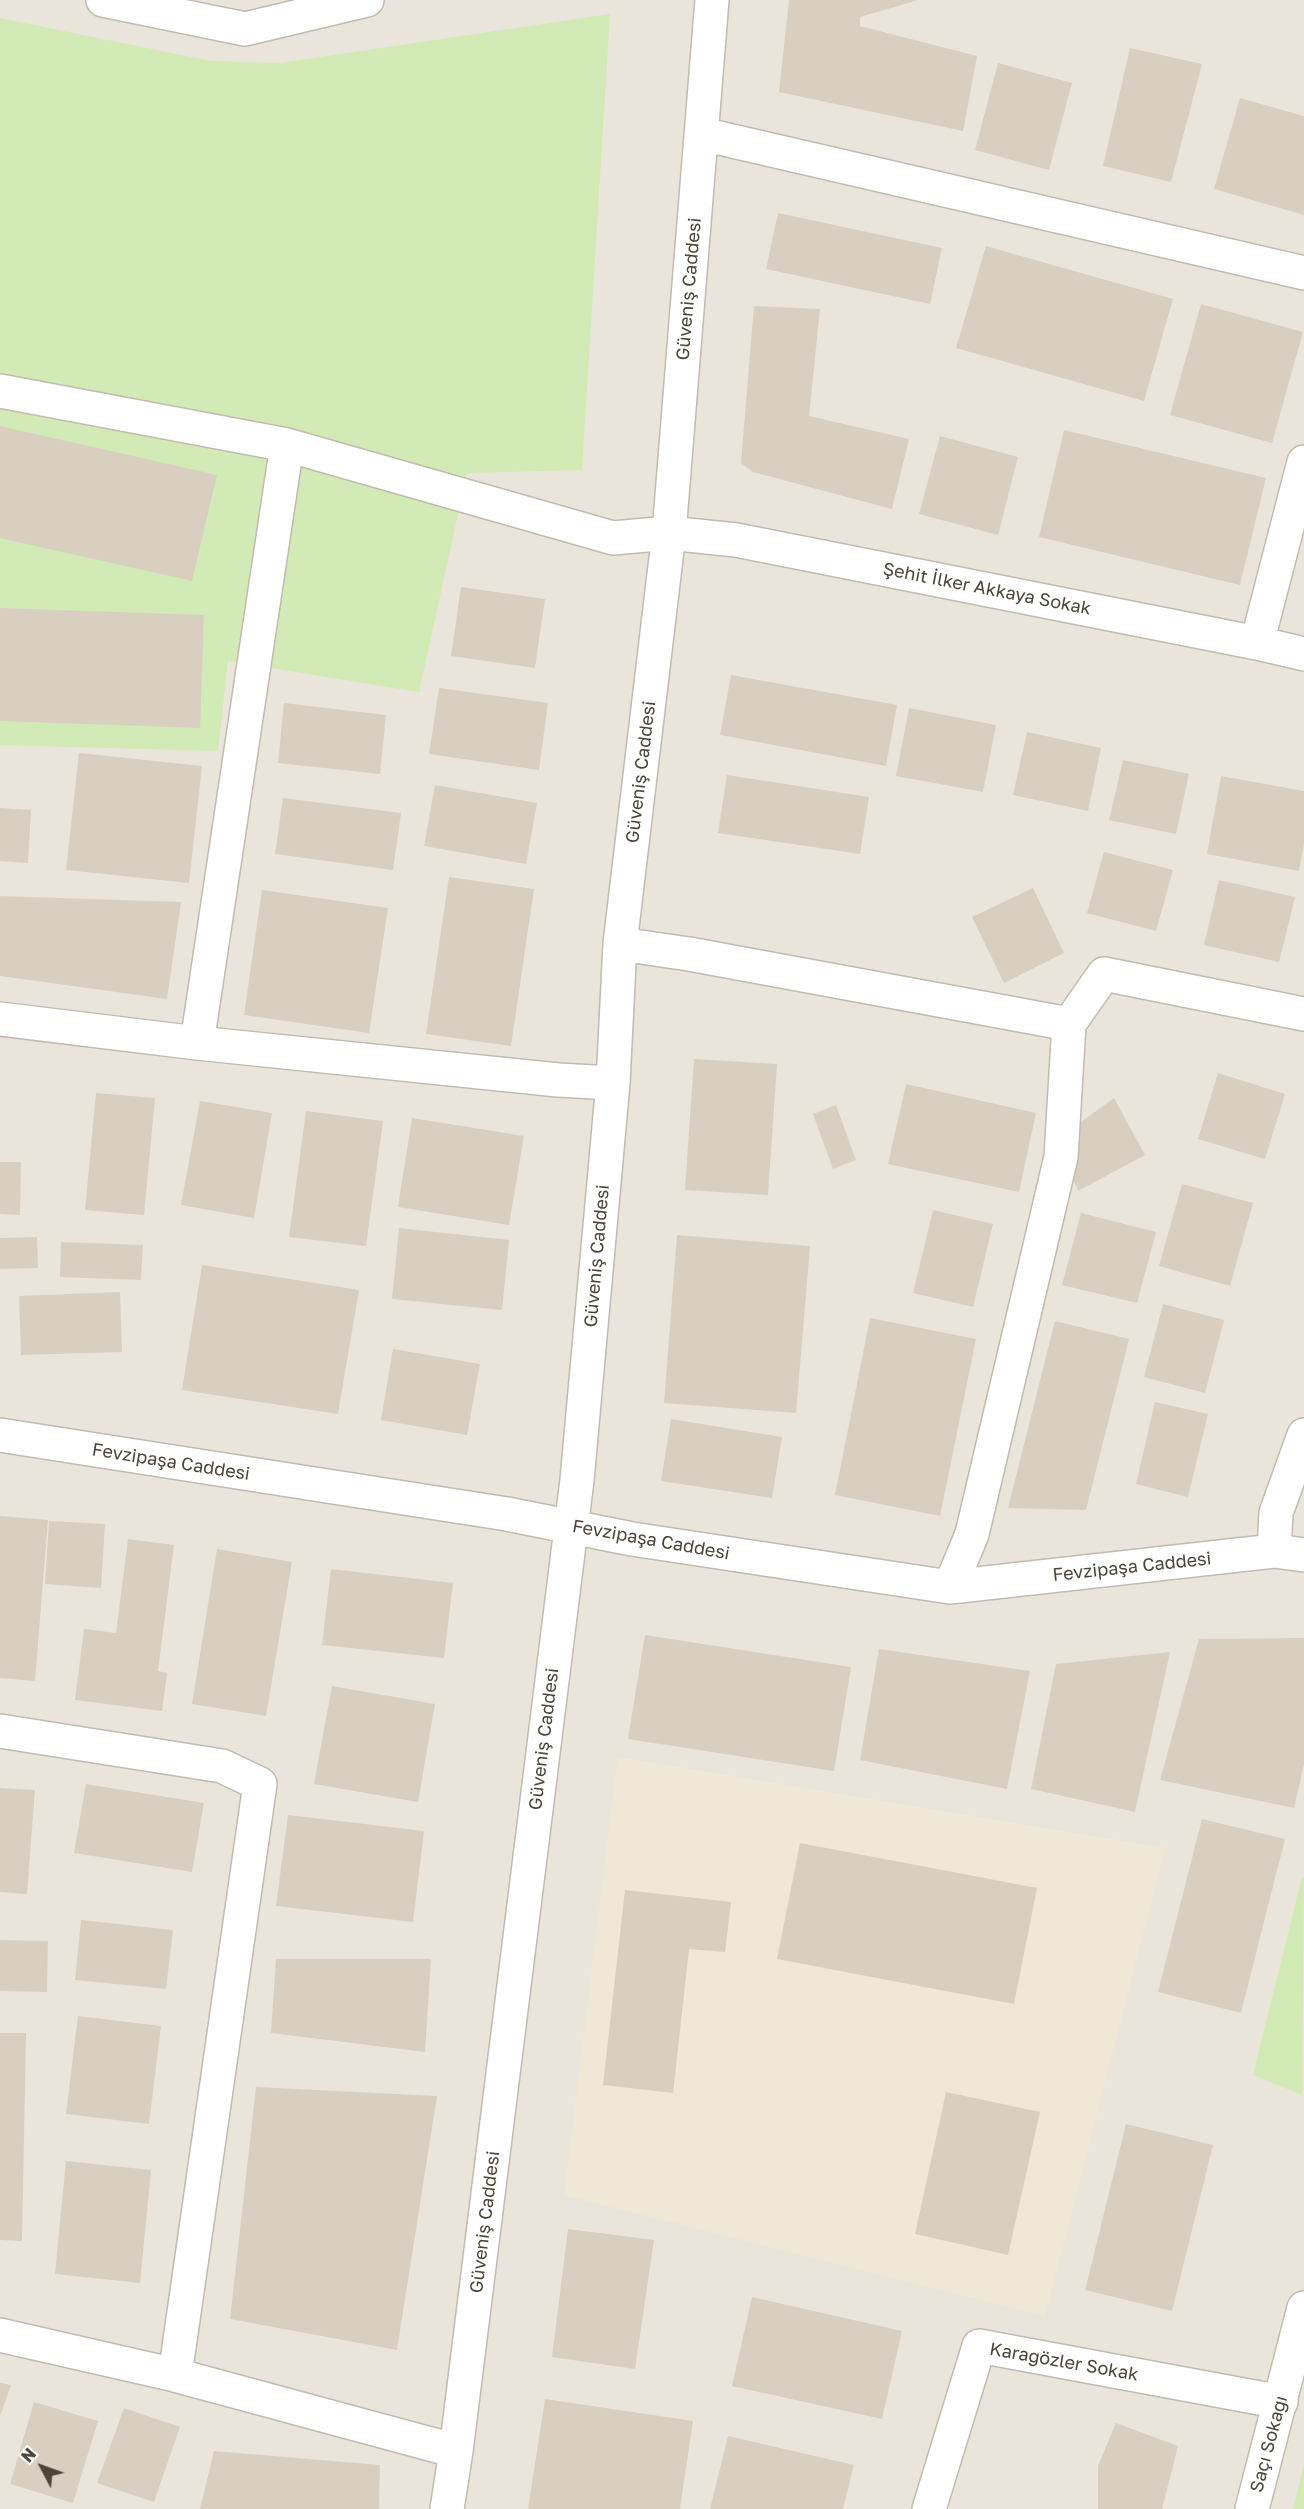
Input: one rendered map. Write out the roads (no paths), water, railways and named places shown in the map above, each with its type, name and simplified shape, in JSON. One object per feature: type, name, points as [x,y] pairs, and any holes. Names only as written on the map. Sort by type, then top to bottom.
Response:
[{"type":"street","points":[[103,0],[245,28],[367,0]]},
{"type":"street","name":"Güveniş Caddesi","points":[[447,2509],[571,1527],[613,1083],[620,944],[669,533],[712,0]]},
{"type":"street","points":[[702,134],[1304,273]]},
{"type":"street","name":"Şehit İlker Akkaya Sokak","points":[[0,392],[287,445],[613,538],[669,533],[736,540],[1304,654]]},
{"type":"street","points":[[197,1043],[287,445]]},
{"type":"street","points":[[1257,643],[1304,462]]},
{"type":"street","points":[[620,944],[689,954],[1069,1024]]},
{"type":"street","points":[[950,1587],[972,1534],[1060,1157],[1069,1024],[1104,974],[1304,1014]]},
{"type":"street","points":[[0,1019],[197,1043],[558,1080],[613,1083]]},
{"type":"street","name":"Fevzipaşa Caddesi","points":[[0,1435],[507,1514],[632,1539],[950,1587],[1289,1553]]},
{"type":"street","points":[[1289,1553],[1276,1513],[1304,1435]]},
{"type":"street","points":[[0,1731],[222,1766],[260,1784],[176,2375]]},
{"type":"street","name":"Saçı Sokağı","points":[[1252,2509],[1304,2308]]},
{"type":"street","points":[[0,2335],[176,2375],[456,2451]]},
{"type":"street","name":"Karagözler Sokak","points":[[929,2509],[979,2346],[1281,2402]]}]
